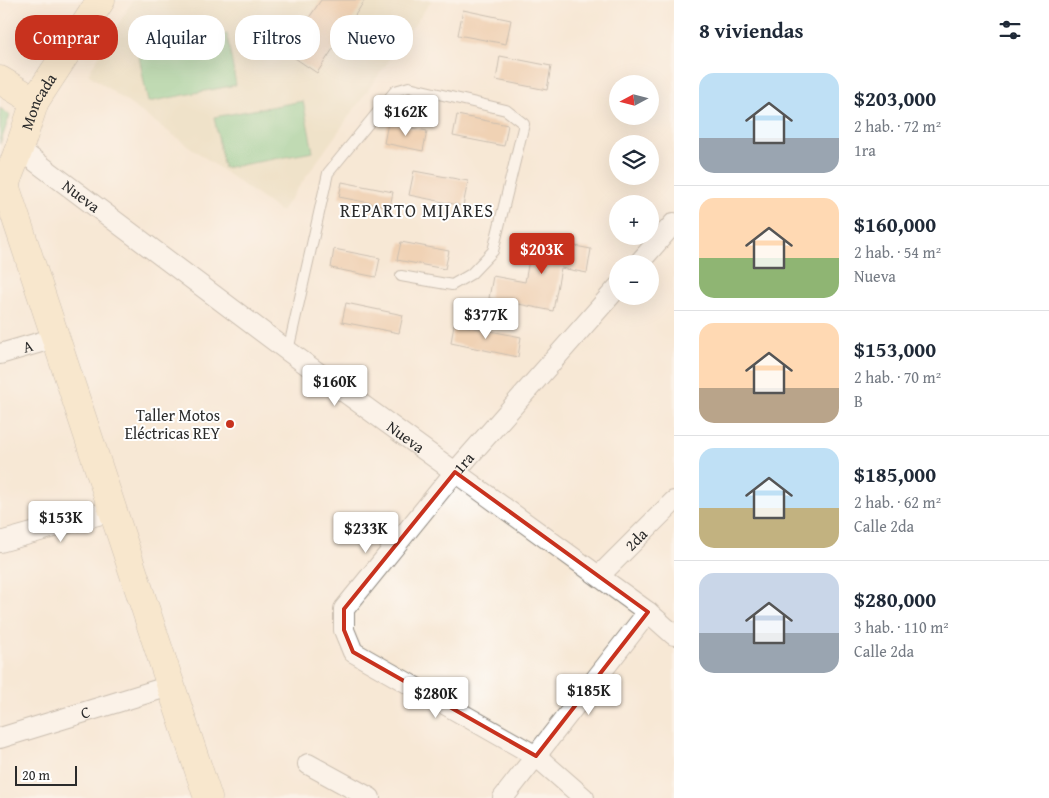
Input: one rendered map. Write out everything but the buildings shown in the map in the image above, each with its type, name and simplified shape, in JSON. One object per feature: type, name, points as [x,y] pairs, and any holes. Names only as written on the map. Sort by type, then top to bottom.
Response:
[{"type":"street","name":"Moncada","points":[[2,182],[19,149],[35,101],[101,0]]},
{"type":"street","points":[[0,80],[35,101]]},
{"type":"street","name":"Nueva","points":[[19,149],[288,351],[648,612],[674,635]]},
{"type":"street","points":[[2,182],[208,798]]},
{"type":"street","points":[[646,255],[674,223]]},
{"type":"street","name":"1ra","points":[[536,756],[353,652],[344,630],[344,609],[454,472],[609,297]]},
{"type":"street","name":"A","points":[[0,354],[55,338]]},
{"type":"street","name":"2da","points":[[599,576],[674,501]]},
{"type":"street","points":[[0,542],[112,511]]},
{"type":"street","points":[[503,798],[648,612]]},
{"type":"street","name":"C","points":[[0,738],[170,686]]},
{"type":"street","points":[[536,756],[584,798]]},
{"type":"street","points":[[308,764],[370,798]]},
{"type":"lane","points":[[288,351],[328,173],[395,91],[409,87],[506,110],[524,124],[493,252],[472,274],[452,285],[401,276]]},
{"type":"highlighted area","points":[[455,472],[648,612],[536,756],[353,652],[344,630],[344,609]]},
{"type":"shaded area","points":[[133,0],[432,0],[413,27],[413,15],[330,15],[330,60],[389,60],[281,212],[88,74],[97,60],[118,60],[118,25]]},
{"type":"green space","points":[[225,34],[227,34],[236,85],[148,102],[140,60],[225,60]]},
{"type":"green space","points":[[303,101],[313,152],[224,168],[214,117]]},
{"type":"green space","points":[[0,108],[10,115],[0,144]]},
{"type":"place","name":"Taller Motos Eléctricas REY","points":[[230,424]]},
{"type":"district","name":"REPARTO MIJARES","points":[[417,211]]}]
